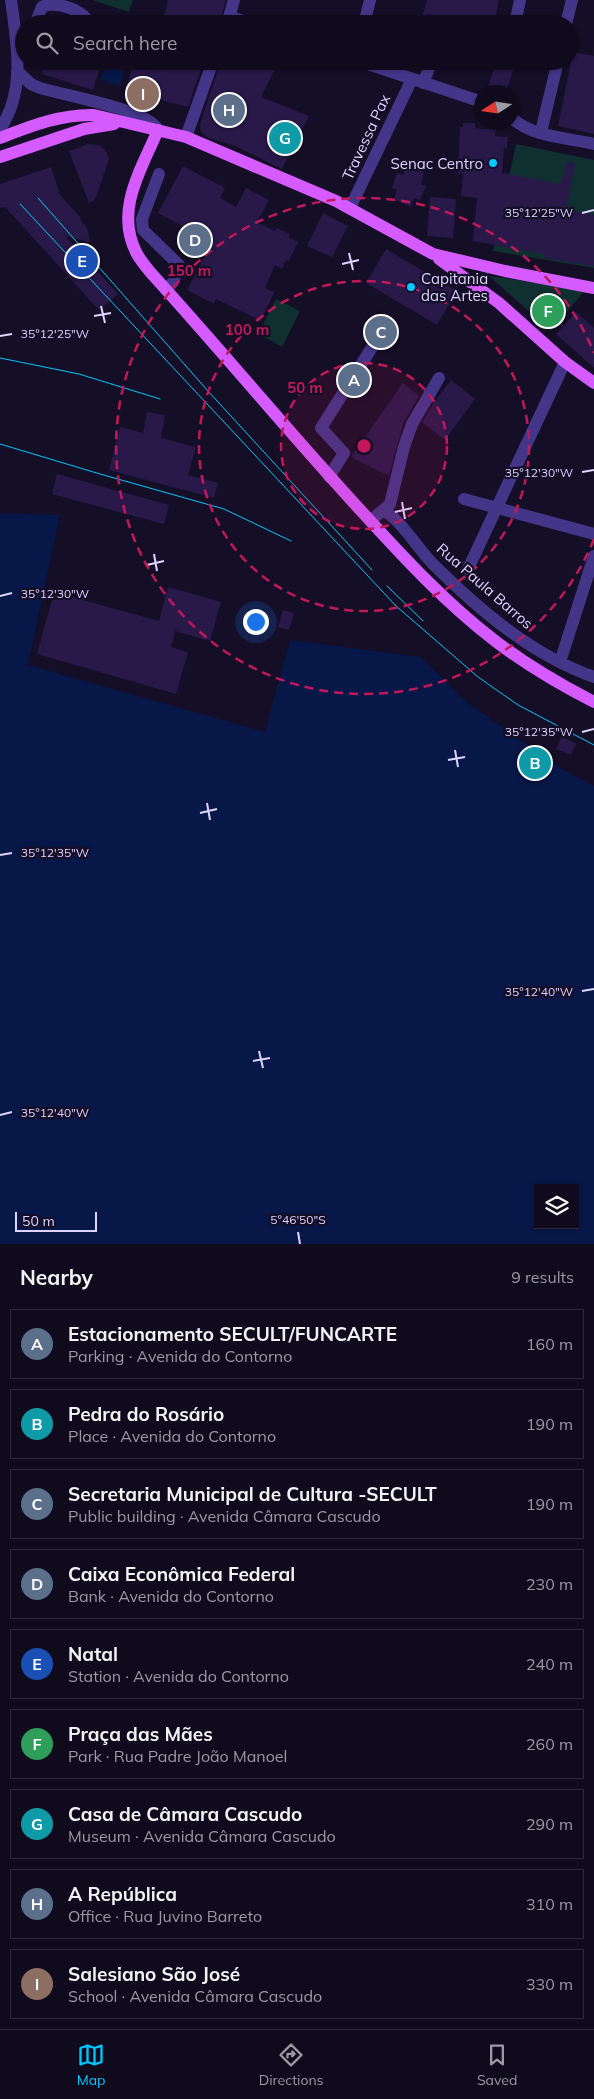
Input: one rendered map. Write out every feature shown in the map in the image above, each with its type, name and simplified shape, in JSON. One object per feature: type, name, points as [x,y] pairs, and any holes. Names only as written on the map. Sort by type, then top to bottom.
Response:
[{"type":"main road","points":[[0,138],[70,116],[94,116],[186,137],[350,208],[433,254],[499,303],[565,362],[594,383]]},
{"type":"main road","points":[[0,157],[84,129],[122,122]]},
{"type":"main road","points":[[158,130],[130,196],[128,215],[131,237],[137,254],[166,290],[329,477],[446,600],[495,640],[548,677],[594,702]]},
{"type":"main road","points":[[433,254],[505,271],[594,288]]},
{"type":"street","points":[[11,0],[16,15]]},
{"type":"street","points":[[230,15],[234,0]]},
{"type":"street","points":[[366,15],[370,0]]},
{"type":"street","points":[[516,15],[520,0]]},
{"type":"street","points":[[568,15],[572,0]]},
{"type":"street","points":[[39,15],[42,7],[51,4],[84,15]]},
{"type":"street","points":[[186,137],[210,70]]},
{"type":"street","points":[[386,70],[474,96]]},
{"type":"street","name":"Travessa Pax","points":[[350,208],[426,70]]},
{"type":"street","points":[[541,132],[556,70]]},
{"type":"street","points":[[0,129],[7,119],[14,100],[17,71]]},
{"type":"street","points":[[17,71],[31,84],[40,88],[130,112],[151,121],[158,130]]},
{"type":"street","points":[[519,123],[524,127],[541,132],[594,144]]},
{"type":"street","points":[[159,174],[142,220],[142,226],[144,233],[179,265],[173,282],[166,290]]},
{"type":"street","points":[[329,477],[344,453],[321,428],[383,330]]},
{"type":"street","points":[[468,569],[565,362]]},
{"type":"street","points":[[371,522],[374,517],[384,511],[390,504],[404,447],[412,424],[439,378]]},
{"type":"street","points":[[464,499],[594,534]]},
{"type":"street","name":"Rua Paula Barros","points":[[384,511],[393,517],[433,564],[478,605],[531,646],[560,662],[594,677]]},
{"type":"street","points":[[560,662],[594,556]]},
{"type":"green space","points":[[92,0],[133,0],[129,12]]},
{"type":"green space","points":[[516,144],[594,160],[594,268],[493,251]]},
{"type":"green space","points":[[489,276],[585,290],[551,331]]},
{"type":"green space","points":[[276,299],[300,311],[282,347],[258,334]]},
{"type":"water","points":[[104,70],[124,70],[120,86],[101,80]]},
{"type":"water","points":[[0,513],[60,515],[28,665],[265,732],[290,640],[421,657],[468,703],[529,746],[532,750],[526,764],[548,777],[554,763],[594,786],[594,1244],[0,1244]]},
{"type":"building","points":[[168,0],[226,0],[222,15],[164,15]]},
{"type":"building","points":[[427,0],[499,0],[496,15],[423,15]]},
{"type":"building","points":[[579,53],[594,56],[594,134],[558,126],[569,70],[579,70]]},
{"type":"building","points":[[43,70],[99,70],[93,90],[42,74]]},
{"type":"building","points":[[132,70],[201,70],[188,107],[142,95],[141,101],[124,97]]},
{"type":"building","points":[[218,70],[274,70],[261,97],[309,116],[282,169],[235,146],[206,137],[201,131],[200,124]]},
{"type":"building","points":[[493,70],[513,70],[508,85],[489,85]]},
{"type":"building","points":[[463,123],[474,123],[474,130],[496,130],[495,136],[508,137],[507,148],[504,148],[502,173],[560,184],[562,177],[564,177],[567,162],[575,164],[566,210],[594,215],[594,266],[543,258],[544,254],[473,241],[477,198],[461,196],[463,174],[458,173],[460,127],[463,127]]},
{"type":"building","points":[[89,144],[99,145],[105,150],[109,159],[95,200],[89,203],[69,151]]},
{"type":"building","points":[[183,166],[225,188],[220,198],[236,207],[246,188],[269,200],[257,222],[275,231],[277,228],[290,234],[289,238],[298,242],[289,261],[286,260],[282,269],[275,265],[265,288],[274,292],[261,321],[216,299],[214,304],[187,290],[212,242],[158,213]]},
{"type":"building","points":[[407,166],[424,172],[421,184],[426,186],[420,200],[414,198],[410,207],[394,199],[397,190],[392,188],[397,173],[403,175]]},
{"type":"building","points":[[51,167],[60,195],[81,218],[87,228],[90,242],[65,236],[118,294],[99,310],[5,207],[0,208],[0,184]]},
{"type":"building","points":[[430,197],[456,199],[453,238],[427,236]]},
{"type":"building","points":[[323,213],[348,226],[332,257],[307,246]]},
{"type":"building","name":"Capitania das Artes","points":[[386,249],[457,291],[437,325],[366,283]]},
{"type":"building","points":[[576,312],[594,328],[594,368],[556,334]]},
{"type":"building","points":[[451,380],[475,399],[445,440],[422,422]]},
{"type":"building","points":[[403,383],[419,396],[404,421],[389,476],[351,457]]},
{"type":"building","points":[[147,412],[165,415],[161,438],[196,447],[188,475],[218,483],[214,498],[109,470],[120,427],[143,433]]},
{"type":"building","points":[[57,474],[169,505],[164,524],[52,494]]},
{"type":"building","points":[[168,587],[221,602],[210,641],[175,631],[171,647],[188,652],[176,694],[37,654],[54,592],[159,621]]},
{"type":"building","points":[[283,610],[294,613],[289,630],[278,627]]},
{"type":"building","points":[[561,737],[576,743],[571,755],[556,749]]},
{"type":"tram line","points":[[38,198],[207,390],[372,570]]},
{"type":"tram line","points":[[20,204],[396,606],[478,677],[518,705],[594,745]]},
{"type":"tram line","points":[[0,358],[79,374],[160,399]]},
{"type":"tram line","points":[[0,444],[224,509],[291,541]]},
{"type":"tram line","points":[[387,586],[423,621]]},
{"type":"place","name":"Salesiano São José","points":[[143,94]]},
{"type":"place","name":"A República","points":[[229,110]]},
{"type":"place","name":"Casa de Câmara Cascudo","points":[[285,138]]},
{"type":"place","name":"Senac Centro","points":[[493,163]]},
{"type":"place","name":"Caixa Econômica Federal","points":[[195,240]]},
{"type":"place","name":"Natal","points":[[82,261]]},
{"type":"place","name":"Capitania das Artes","points":[[411,287]]},
{"type":"place","name":"Praça das Mães","points":[[548,311]]},
{"type":"place","name":"Secretaria Municipal de Cultura -SECULT","points":[[381,332]]},
{"type":"place","name":"Estacionamento SECULT/FUNCARTE","points":[[354,380]]},
{"type":"place","name":"Pedra do Rosário","points":[[535,763]]}]
